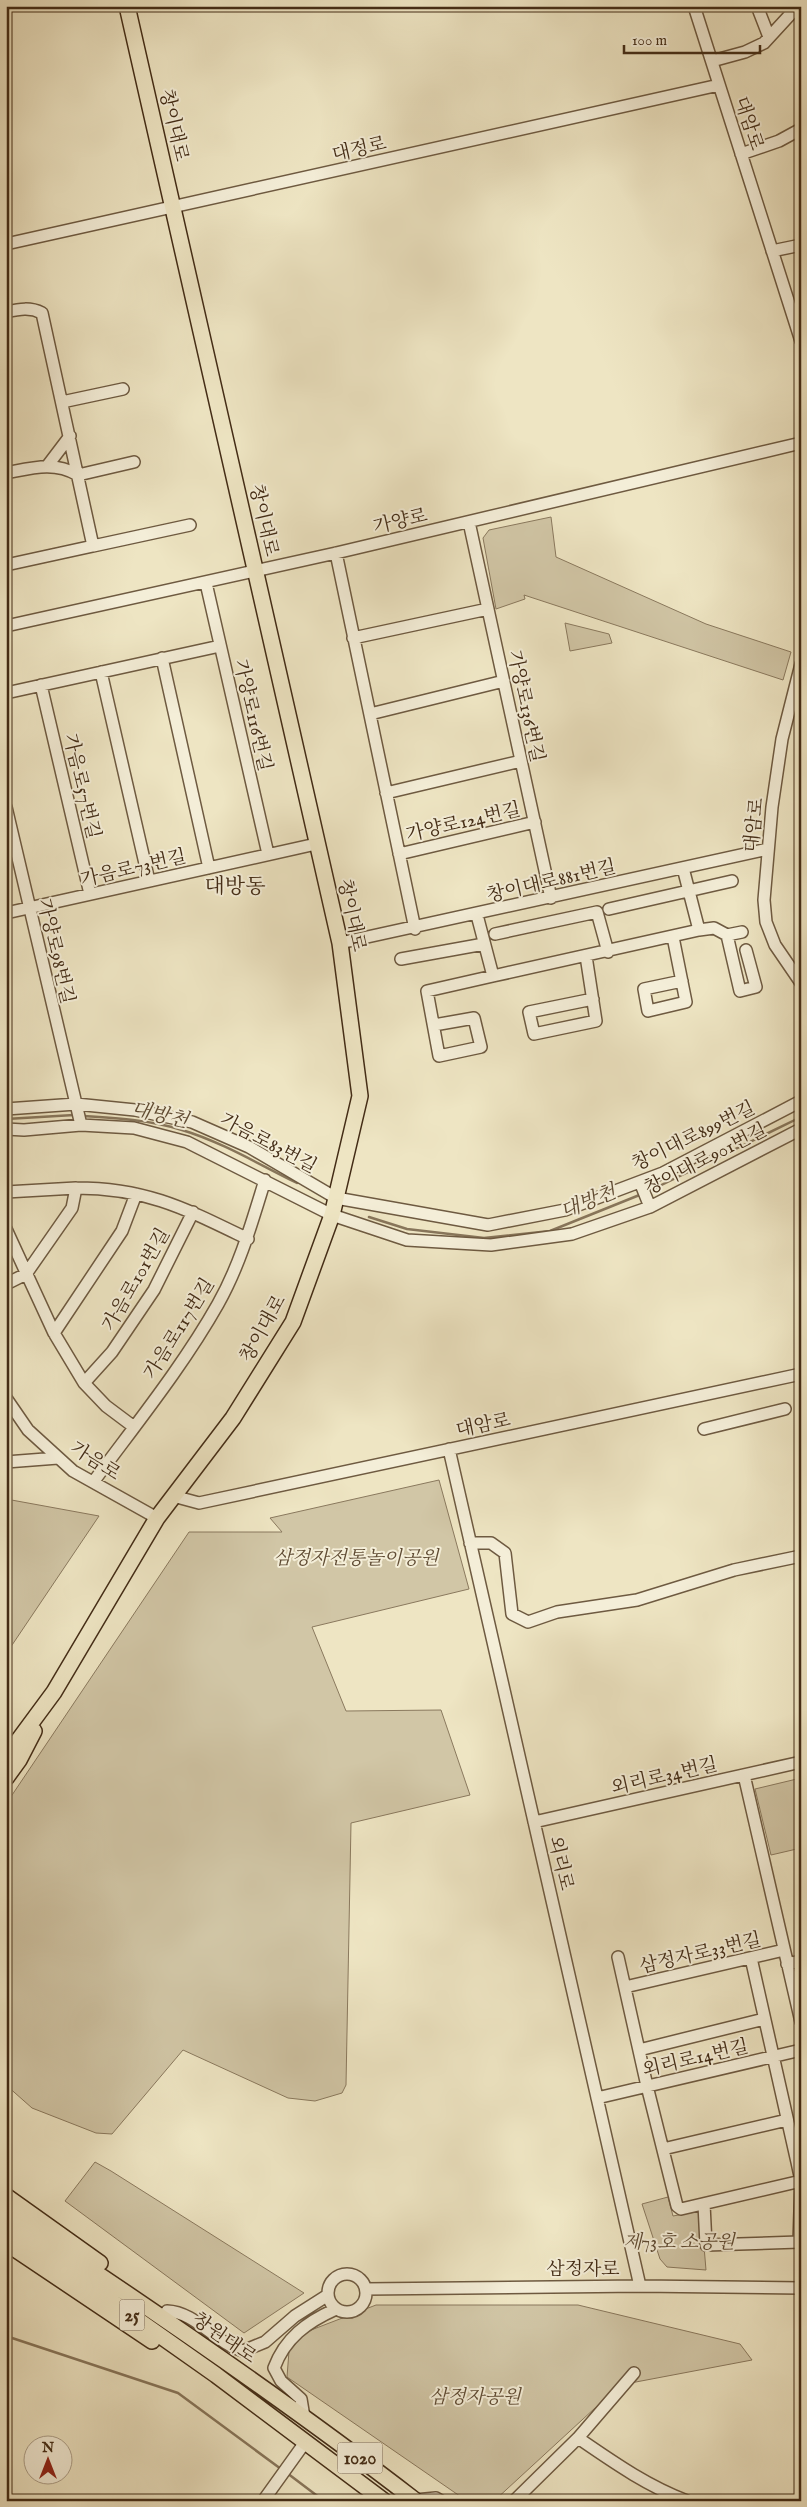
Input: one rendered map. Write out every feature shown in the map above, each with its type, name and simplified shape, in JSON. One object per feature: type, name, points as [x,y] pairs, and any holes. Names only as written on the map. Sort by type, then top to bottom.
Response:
[{"type":"main road","name":"창이대로","points":[[6,1757],[54,1692],[157,1518],[232,1418],[293,1322],[332,1216],[360,1096],[340,943],[316,844],[257,571],[127,6]]},
{"type":"main road","points":[[6,1740],[54,1692]]},
{"type":"main road","points":[[6,1778],[19,1760],[54,1692]]},
{"type":"main road","name":"25","points":[[6,2196],[236,2360],[242,2373]]},
{"type":"main road","name":"창원대로","points":[[6,2213],[106,2278],[242,2373],[415,2500]]},
{"type":"main road","name":"창원대로","points":[[6,2227],[216,2375],[384,2501]]},
{"type":"main road","points":[[6,2243],[108,2314],[200,2371],[216,2375]]},
{"type":"street","name":"대암로","points":[[694,6],[801,341]]},
{"type":"street","points":[[757,6],[769,37]]},
{"type":"street","points":[[712,61],[745,52],[764,43],[798,6]]},
{"type":"street","name":"대정로","points":[[6,244],[719,85]]},
{"type":"street","points":[[741,154],[779,142],[801,129]]},
{"type":"street","points":[[772,251],[801,245]]},
{"type":"street","points":[[6,312],[24,308],[35,309],[42,313],[93,546]]},
{"type":"street","points":[[62,402],[123,389]]},
{"type":"street","points":[[48,465],[70,436]]},
{"type":"street","name":"가양로","points":[[6,626],[336,553],[801,443]]},
{"type":"street","points":[[6,473],[48,465],[69,470],[78,475],[134,462]]},
{"type":"street","name":"가양로136번길","points":[[469,522],[551,898]]},
{"type":"street","points":[[6,566],[190,525]]},
{"type":"street","name":"가양로124번길","points":[[336,553],[415,929]]},
{"type":"street","name":"가양로116번길","points":[[206,582],[268,854]]},
{"type":"street","points":[[353,638],[488,610]]},
{"type":"street","points":[[6,693],[220,646]]},
{"type":"street","points":[[162,658],[209,868]]},
{"type":"street","name":"대암로","points":[[801,664],[782,739],[768,849],[764,900],[766,922],[776,945],[801,983]]},
{"type":"street","points":[[101,672],[149,881]]},
{"type":"street","points":[[370,714],[504,681]]},
{"type":"street","name":"가음로57번길","points":[[41,685],[90,894]]},
{"type":"street","points":[[386,792],[521,761]]},
{"type":"street","name":"가양로98번길","points":[[6,807],[81,1125]]},
{"type":"street","name":"가양로124번길","points":[[399,854],[535,822]]},
{"type":"street","name":"가음로73번길","points":[[6,913],[316,844]]},
{"type":"street","name":"창이대로881번길","points":[[340,943],[415,929],[768,849]]},
{"type":"street","points":[[683,868],[699,930]]},
{"type":"street","points":[[609,909],[732,882]]},
{"type":"street","points":[[494,934],[597,912],[608,952]]},
{"type":"street","points":[[477,915],[493,976]]},
{"type":"street","points":[[434,1025],[474,1018],[481,1047],[439,1056],[427,991],[714,928],[727,936],[740,991],[756,988],[746,950]]},
{"type":"street","points":[[727,936],[742,932]]},
{"type":"street","points":[[673,937],[682,981]]},
{"type":"street","points":[[401,959],[484,944]]},
{"type":"street","points":[[586,956],[593,999],[596,1021],[534,1034],[529,1012],[593,999]]},
{"type":"street","name":"창이대로899번길","points":[[336,1198],[488,1224],[564,1210],[663,1173],[801,1101]]},
{"type":"street","name":"가음로83번길","points":[[6,1109],[76,1104],[135,1110],[192,1122],[249,1147],[336,1198]]},
{"type":"street","name":"창이대로901번길","points":[[6,1129],[24,1130],[81,1125],[134,1128],[187,1142],[265,1180],[332,1216],[407,1240],[491,1245],[572,1234],[650,1207],[801,1129]]},
{"type":"street","name":"가음로117번길","points":[[94,1481],[177,1366],[218,1304],[248,1239],[265,1180]]},
{"type":"street","points":[[640,1182],[650,1207]]},
{"type":"street","points":[[6,1284],[26,1274],[72,1208],[76,1188]]},
{"type":"street","name":"가음로101번길","points":[[6,1192],[108,1188],[164,1200],[248,1239]]},
{"type":"street","name":"가음로101번길","points":[[54,1333],[122,1231],[136,1194]]},
{"type":"street","name":"가음로101번길","points":[[84,1383],[112,1352],[154,1290],[193,1212]]},
{"type":"street","points":[[488,1224],[491,1245]]},
{"type":"street","points":[[6,1229],[54,1333],[84,1383],[106,1406],[134,1427]]},
{"type":"street","name":"대암로","points":[[173,1496],[199,1503],[801,1374]]},
{"type":"street","name":"가음로","points":[[6,1398],[28,1430],[73,1471],[94,1481],[157,1518]]},
{"type":"street","points":[[704,1428],[785,1409]]},
{"type":"street","name":"외리로","points":[[449,1449],[640,2286]]},
{"type":"street","points":[[6,1462],[58,1458]]},
{"type":"street","points":[[470,1542],[491,1543],[505,1553],[512,1614],[528,1622],[557,1612],[637,1600],[734,1570],[801,1556]]},
{"type":"street","name":"외리로34번길","points":[[534,1822],[801,1762]]},
{"type":"street","points":[[744,1775],[801,2022]]},
{"type":"street","name":"삼정자로33번길","points":[[625,1987],[784,1950]]},
{"type":"street","name":"삼정자로33번길","points":[[618,1956],[647,2086],[678,2206],[681,2209],[801,2181]]},
{"type":"street","points":[[704,2204],[706,2245],[799,2242],[801,2181],[751,1958]]},
{"type":"street","points":[[787,1964],[801,1961]]},
{"type":"street","points":[[639,2050],[764,2019]]},
{"type":"street","name":"외리로14번길","points":[[597,2098],[801,2050]]},
{"type":"street","points":[[663,2149],[787,2120]]},
{"type":"street","points":[[304,2417],[301,2399],[281,2381],[274,2368],[280,2352],[292,2336],[312,2321],[336,2309],[347,2312],[360,2308],[367,2296],[366,2289],[358,2277],[344,2274],[337,2277],[330,2285],[328,2295],[336,2309]]},
{"type":"street","name":"삼정자로","points":[[366,2289],[640,2286],[801,2288]]},
{"type":"street","points":[[167,2311],[180,2312],[234,2349],[243,2351],[265,2342],[295,2316],[328,2295]]},
{"type":"street","points":[[514,2501],[578,2438],[634,2373]]},
{"type":"street","points":[[578,2438],[624,2470],[664,2492],[687,2501]]},
{"type":"street","points":[[263,2501],[306,2441]]},
{"type":"street","points":[[415,2500],[436,2498],[441,2501]]},
{"type":"green space","points":[[551,517],[556,557],[706,624],[791,652],[783,680],[524,595],[525,599],[496,609],[483,538],[489,530]]},
{"type":"green space","points":[[565,623],[609,634],[612,643],[570,651]]},
{"type":"green space","name":"삼정자전통놀이공원","points":[[439,1480],[469,1589],[312,1627],[346,1711],[441,1710],[470,1795],[351,1823],[346,2085],[342,2093],[315,2101],[288,2098],[183,2050],[112,2134],[96,2133],[32,2108],[6,2085],[6,1804],[189,1532],[282,1532],[270,1518]]},
{"type":"green space","points":[[6,1499],[99,1516],[6,1654]]},
{"type":"green space","points":[[801,1778],[801,1848],[771,1855],[755,1789]]},
{"type":"green space","points":[[95,2162],[304,2293],[244,2333],[65,2201]]},
{"type":"green space","name":"제73호 소공원","points":[[668,2197],[673,2216],[701,2211],[706,2270],[667,2267],[660,2259],[642,2204]]},
{"type":"green space","name":"삼정자공원","points":[[376,2305],[578,2305],[740,2344],[752,2360],[620,2385],[494,2501],[467,2501],[287,2377],[289,2351],[306,2332]]},
{"type":"waterway","name":"대방천","points":[[6,1119],[74,1115]]},
{"type":"waterway","name":"대방천","points":[[82,1116],[145,1122],[182,1130],[226,1147],[297,1183]]},
{"type":"waterway","name":"대방천","points":[[647,1192],[801,1117]]},
{"type":"waterway","name":"대방천","points":[[369,1217],[407,1229],[484,1238],[550,1231],[642,1194]]},
{"type":"waterway","points":[[6,2336],[178,2393],[281,2469]]},
{"type":"waterway","points":[[287,2473],[324,2501]]},
{"type":"district","name":"대방동","points":[[235,886]]}]
